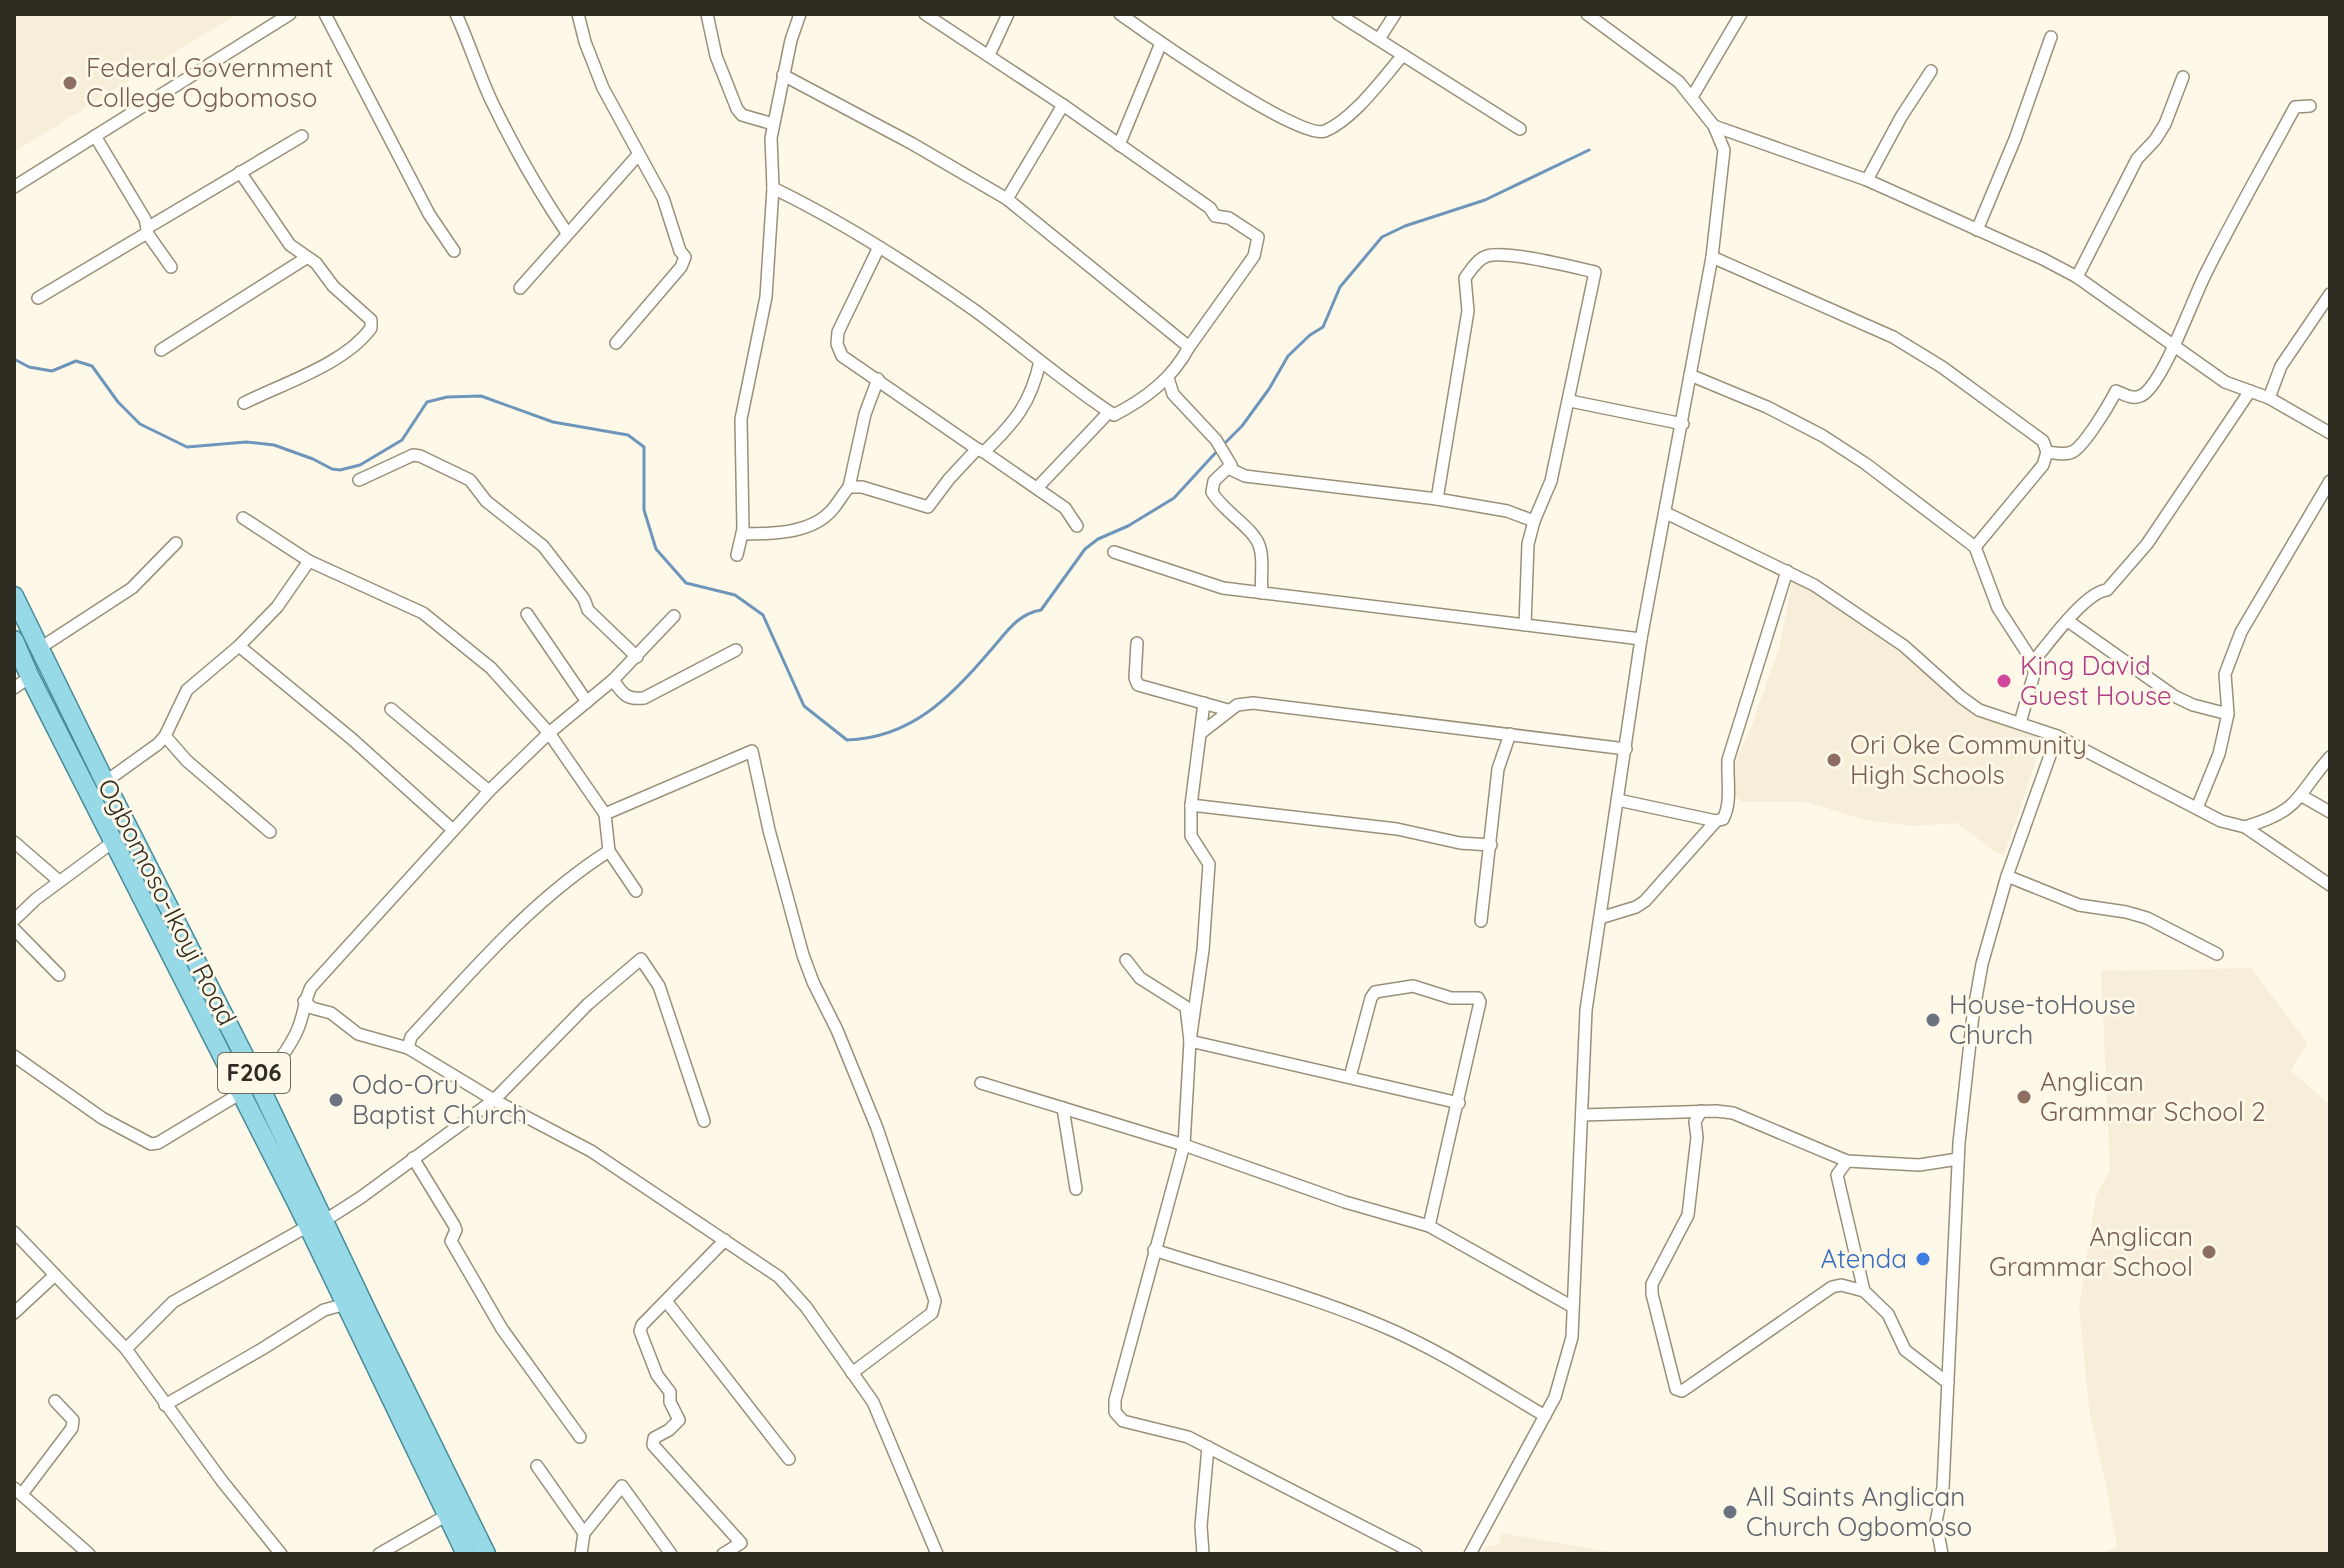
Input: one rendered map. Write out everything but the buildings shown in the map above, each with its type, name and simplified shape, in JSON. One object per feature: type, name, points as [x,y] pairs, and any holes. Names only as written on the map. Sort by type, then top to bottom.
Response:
[{"type":"main road","name":"Ogbomoso-Ikoyi Road","points":[[14,596],[105,782],[123,836],[241,1093],[317,1226],[486,1554]]},
{"type":"main road","name":"Ogbomoso-Ikoyi Road","points":[[14,640],[30,677],[123,836],[260,1087],[346,1304],[466,1554]]},
{"type":"street","points":[[14,187],[290,14]]},
{"type":"street","points":[[325,14],[429,214],[454,251]]},
{"type":"street","points":[[456,14],[495,108],[539,192],[567,233]]},
{"type":"street","points":[[578,14],[603,88],[663,198],[680,251],[685,257],[681,267],[616,343]]},
{"type":"street","points":[[707,14],[716,56],[737,109],[742,115],[773,124]]},
{"type":"street","points":[[737,555],[742,534],[741,419],[766,297],[773,188],[770,155],[773,124],[791,40],[800,14]]},
{"type":"street","points":[[773,188],[831,216],[879,247],[975,311],[1114,415],[1137,403],[1168,378],[1254,256],[1258,237],[1229,218],[1215,216],[1210,208],[1063,105],[925,14]]},
{"type":"street","points":[[989,55],[1008,14]]},
{"type":"street","points":[[1120,14],[1281,118],[1313,133],[1323,132],[1360,104],[1403,55]]},
{"type":"street","points":[[1338,14],[1520,129]]},
{"type":"street","points":[[1379,39],[1395,14]]},
{"type":"street","points":[[1470,1554],[1555,1397],[1572,1337],[1586,1010],[1641,639],[1712,257],[1724,150],[1714,126],[1679,82],[1587,14]]},
{"type":"street","points":[[1692,97],[1741,14]]},
{"type":"street","points":[[1977,230],[2015,139],[2051,37]]},
{"type":"street","points":[[1119,145],[1161,43]]},
{"type":"street","points":[[1867,180],[1901,117],[1931,71]]},
{"type":"street","points":[[783,75],[911,143],[1007,199],[1189,347]]},
{"type":"street","points":[[2077,277],[2137,159],[2165,124],[2183,77]]},
{"type":"street","points":[[1007,199],[1063,105]]},
{"type":"street","points":[[2047,452],[2065,455],[2075,451],[2108,407],[2116,391],[2132,398],[2142,396],[2150,389],[2174,347],[2205,275],[2295,107],[2310,106]]},
{"type":"street","points":[[1714,126],[1867,180],[2077,277],[2225,382],[2269,398],[2330,433]]},
{"type":"street","points":[[95,136],[171,267]]},
{"type":"street","points":[[38,298],[302,136]]},
{"type":"street","points":[[520,288],[638,155]]},
{"type":"street","points":[[240,172],[290,245],[316,263],[333,286],[371,320],[371,328],[361,342],[338,358],[244,403]]},
{"type":"street","points":[[879,247],[838,332],[837,344],[842,356],[1065,508],[1077,526]]},
{"type":"street","points":[[1437,499],[1468,311],[1465,278],[1483,258],[1490,255],[1546,261],[1595,272],[1551,481],[1528,544],[1525,625]]},
{"type":"street","points":[[1712,257],[1893,337],[1942,367],[2043,441],[2047,452],[2043,465],[1975,547]]},
{"type":"street","points":[[161,350],[306,258]]},
{"type":"street","points":[[2269,398],[2281,366],[2330,294]]},
{"type":"street","points":[[849,487],[862,487],[928,507],[949,479],[1005,432],[1035,388],[1040,361]]},
{"type":"street","points":[[1690,375],[1767,407],[1823,436],[1866,464],[1975,547],[1998,608],[2033,662],[2034,674],[2020,723]]},
{"type":"street","points":[[1168,378],[1173,394],[1216,440],[1231,465],[1214,481],[1212,492],[1219,504],[1253,535],[1260,546],[1262,593]]},
{"type":"street","points":[[742,534],[770,534],[808,526],[829,513],[849,487],[854,456],[878,379]]},
{"type":"street","points":[[2033,662],[2068,621],[2101,590],[2107,590],[2147,544],[2250,391]]},
{"type":"street","points":[[1570,401],[1683,424]]},
{"type":"street","points":[[1037,488],[1109,412]]},
{"type":"street","points":[[359,480],[413,455],[470,480],[486,501],[543,546],[584,599],[588,610],[637,657]]},
{"type":"street","points":[[1228,468],[1245,476],[1437,499],[1507,511],[1534,521]]},
{"type":"street","points":[[2197,808],[2219,754],[2228,714],[2225,674],[2232,653],[2241,632],[2330,481]]},
{"type":"street","points":[[1666,513],[1814,585],[1904,646],[1979,710],[2057,736],[2221,821],[2245,827],[2330,885]]},
{"type":"street","points":[[243,518],[309,561],[423,613],[491,668],[549,733],[605,814],[609,851],[636,891]]},
{"type":"street","points":[[40,648],[144,579],[176,543]]},
{"type":"street","points":[[1114,552],[1223,588],[1641,639]]},
{"type":"street","points":[[105,782],[165,736],[187,690],[239,646],[277,607],[309,561]]},
{"type":"street","points":[[1618,800],[1716,821],[1723,819],[1726,814],[1728,760],[1787,571]]},
{"type":"street","points":[[527,614],[587,702]]},
{"type":"street","points":[[260,1087],[290,1046],[311,987],[489,791],[549,733],[613,680],[674,616]]},
{"type":"street","points":[[2068,621],[2174,696],[2193,705],[2228,714]]},
{"type":"street","points":[[1137,643],[1135,678],[1138,685],[1228,710]]},
{"type":"street","points":[[239,646],[352,739],[453,830]]},
{"type":"street","points":[[613,680],[625,697],[644,698],[736,650]]},
{"type":"street","points":[[14,688],[30,677]]},
{"type":"street","points":[[1204,703],[1191,805],[1191,836],[1209,864],[1203,950],[1190,1041],[1184,1145],[1115,1400],[1115,1412],[1123,1421],[1188,1437],[1416,1554]]},
{"type":"street","points":[[1201,733],[1228,710],[1253,703],[1626,749]]},
{"type":"street","points":[[391,709],[489,791]]},
{"type":"street","points":[[1481,921],[1498,769],[1510,734]]},
{"type":"street","points":[[165,736],[187,761],[270,832]]},
{"type":"street","points":[[1942,1554],[1936,1522],[1943,1487],[1958,1159],[1973,1015],[1982,964],[2007,876],[2057,736]]},
{"type":"street","points":[[605,814],[752,751],[769,830],[803,955],[877,1128],[935,1301],[932,1313],[852,1373]]},
{"type":"street","points":[[2245,827],[2288,810],[2330,757]]},
{"type":"street","points":[[2302,796],[2330,812]]},
{"type":"street","points":[[1191,805],[1221,806],[1397,829],[1460,843],[1491,845]]},
{"type":"street","points":[[1600,918],[1636,907],[1645,901],[1716,821]]},
{"type":"street","points":[[14,920],[59,881],[123,836]]},
{"type":"street","points":[[14,842],[59,881]]},
{"type":"street","points":[[408,1048],[411,1037],[503,938],[579,870],[609,851]]},
{"type":"street","points":[[2007,876],[2079,905],[2147,918],[2217,954]]},
{"type":"street","points":[[14,929],[59,975]]},
{"type":"street","points":[[126,1349],[173,1302],[301,1230],[317,1226],[494,1100],[565,1025],[641,959],[659,986],[704,1121]]},
{"type":"street","points":[[1126,960],[1140,978],[1186,1007],[1190,1041]]},
{"type":"street","points":[[1350,1077],[1375,992],[1413,986],[1451,998],[1478,998],[1480,1002],[1459,1103],[1429,1226]]},
{"type":"street","points":[[304,1001],[312,1008],[331,1013],[358,1034],[408,1048],[494,1100],[591,1151],[779,1277],[806,1307],[873,1402],[937,1554]]},
{"type":"street","points":[[1190,1041],[1459,1103]]},
{"type":"street","points":[[17,1063],[102,1118],[151,1144],[158,1143],[241,1093]]},
{"type":"street","points":[[981,1083],[1184,1145],[1345,1202],[1429,1226],[1573,1307]]},
{"type":"street","points":[[1063,1108],[1076,1189]]},
{"type":"street","points":[[1582,1115],[1685,1114],[1701,1111],[1733,1113],[1847,1161],[1919,1165],[1958,1159]]},
{"type":"street","points":[[1701,1111],[1695,1122],[1697,1137],[1688,1215],[1652,1284],[1676,1389],[1682,1391],[1832,1287],[1841,1285],[1864,1291],[1888,1314],[1905,1350],[1948,1383]]},
{"type":"street","points":[[1685,1114],[1695,1122]]},
{"type":"street","points":[[413,1158],[454,1225],[456,1230],[451,1241],[502,1329],[580,1437]]},
{"type":"street","points":[[1847,1161],[1837,1175],[1864,1291]]},
{"type":"street","points":[[14,1232],[126,1349],[222,1481],[281,1554]]},
{"type":"street","points":[[723,1554],[741,1543],[653,1445],[654,1438],[679,1420],[670,1402],[670,1392],[657,1375],[640,1331],[642,1325],[725,1240]]},
{"type":"street","points":[[1154,1250],[1381,1325],[1438,1352],[1545,1416]]},
{"type":"street","points":[[14,1313],[55,1275]]},
{"type":"street","points":[[666,1301],[789,1459]]},
{"type":"street","points":[[165,1405],[324,1310],[346,1304]]},
{"type":"street","points":[[55,1401],[73,1420],[72,1428],[18,1491],[84,1552]]},
{"type":"street","points":[[1203,1554],[1201,1526],[1208,1447]]},
{"type":"street","points":[[537,1466],[584,1533]]},
{"type":"street","points":[[581,1554],[584,1533],[622,1486],[671,1554]]},
{"type":"street","points":[[379,1554],[447,1515]]},
{"type":"shaded area","name":"Federal Government College Ogbomoso","points":[[14,14],[237,14],[14,152]]},
{"type":"shaded area","name":"Ori Oke Community High Schools","points":[[1793,578],[1915,663],[1951,694],[2040,736],[2036,760],[2004,855],[1995,852],[1957,823],[1914,826],[1864,820],[1807,802],[1742,802],[1734,795],[1735,763],[1779,648]]},
{"type":"shaded area","name":"Anglican Grammar School","points":[[2251,968],[2307,1043],[2291,1071],[2330,1105],[2330,1554],[2096,1554],[2117,1548],[2089,1409],[2079,1308],[2096,1196],[2110,1170],[2101,971]]},
{"type":"shaded area","points":[[1502,1533],[1622,1554],[1482,1554],[1486,1546],[1499,1545]]},
{"type":"waterway","points":[[1224,444],[1242,426],[1269,389],[1288,356],[1323,327],[1340,287],[1382,237],[1405,226],[1485,200],[1589,150]]},
{"type":"waterway","points":[[14,359],[29,367],[52,371],[76,361],[92,366],[118,402],[140,424],[187,447],[246,442],[274,445],[340,470],[360,465],[402,440],[427,402],[447,397],[481,396],[553,422],[628,435],[644,447],[644,510],[656,549],[686,583],[735,595],[763,615],[804,706],[847,740],[891,732],[928,712],[960,684],[1012,625],[1041,610],[1085,549],[1174,498],[1219,449]]},
{"type":"place","name":"Federal Government College Ogbomoso","points":[[70,83]]},
{"type":"place","name":"King David Guest House","points":[[2004,681]]},
{"type":"place","name":"Ori Oke Community High Schools","points":[[1834,760]]},
{"type":"place","name":"House-toHouse Church","points":[[1933,1020]]},
{"type":"place","name":"Anglican Grammar School 2","points":[[2024,1097]]},
{"type":"place","name":"Odo-Oru Baptist Church","points":[[336,1100]]},
{"type":"place","name":"Anglican Grammar School","points":[[2209,1252]]},
{"type":"place","name":"Atenda","points":[[1923,1259]]},
{"type":"place","name":"All Saints Anglican Church Ogbomoso","points":[[1730,1512]]}]
